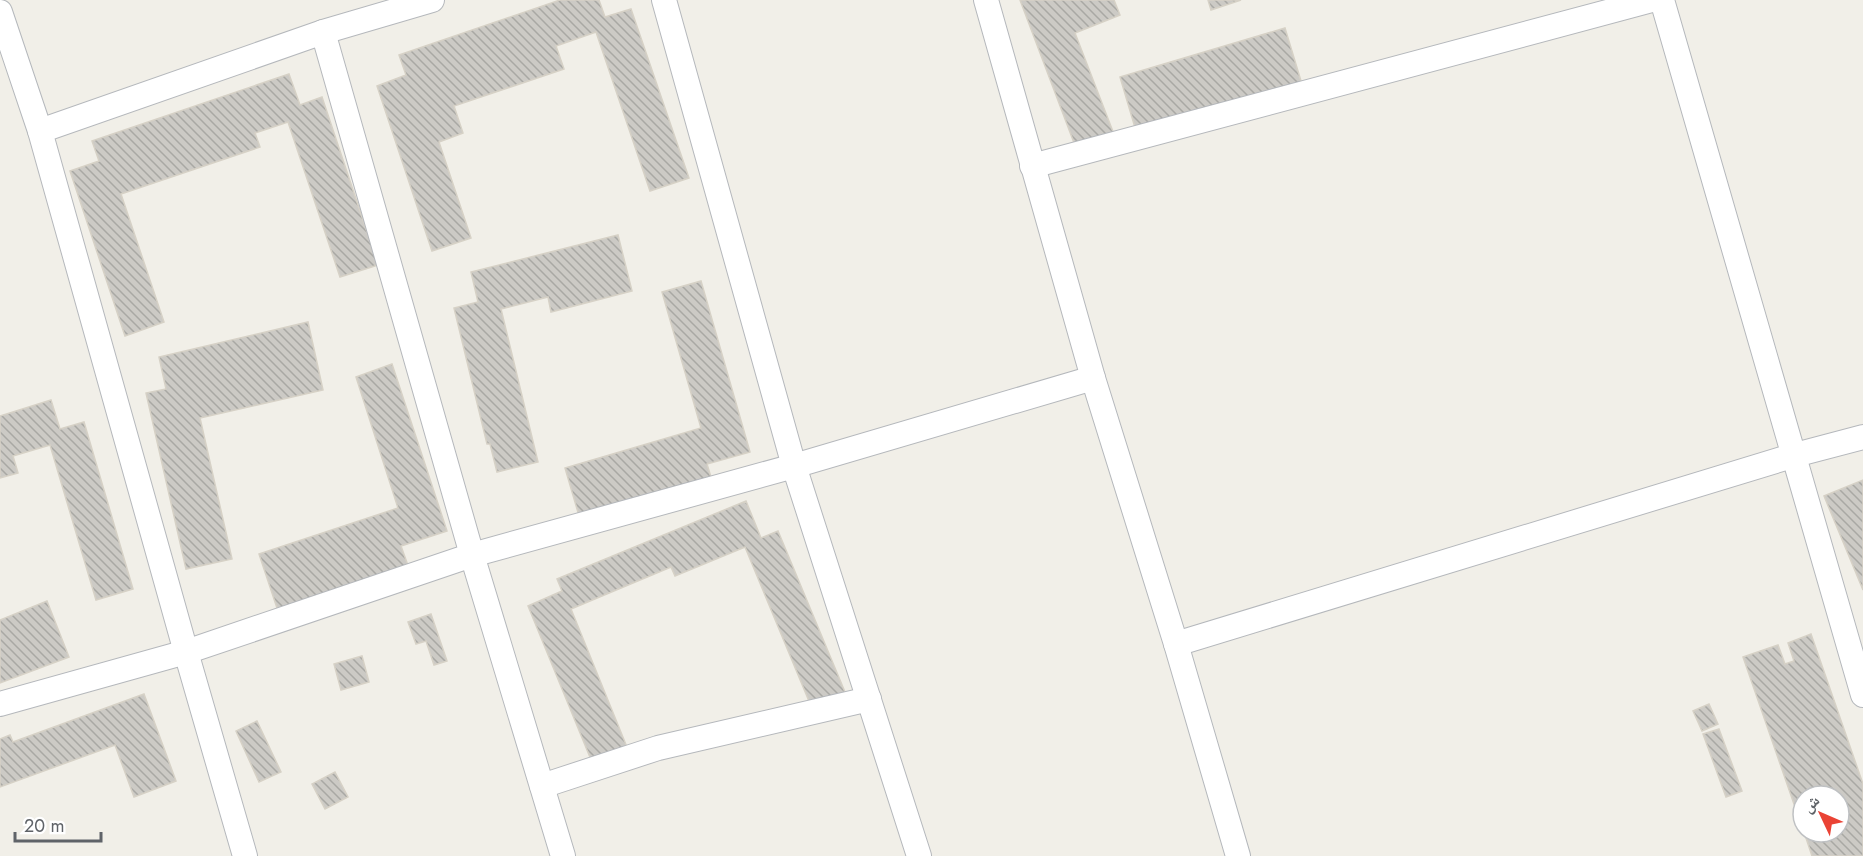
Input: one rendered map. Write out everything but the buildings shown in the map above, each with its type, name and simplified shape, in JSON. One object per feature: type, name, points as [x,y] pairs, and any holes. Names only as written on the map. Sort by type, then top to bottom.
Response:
[{"type":"street","points":[[40,131],[323,32],[432,0]]},
{"type":"street","points":[[664,0],[794,466],[919,856]]},
{"type":"street","points":[[986,0],[1093,378],[1176,644],[1238,856]]},
{"type":"street","points":[[1032,166],[1652,0]]},
{"type":"street","points":[[1662,0],[1863,695]]},
{"type":"street","points":[[0,12],[40,131],[245,856]]},
{"type":"street","points":[[323,32],[472,555],[563,856]]},
{"type":"street","points":[[0,704],[186,652],[472,555],[794,466],[1093,378]]},
{"type":"street","points":[[1176,644],[1795,455],[1863,437]]},
{"type":"street","points":[[542,786],[658,748],[869,699]]}]
